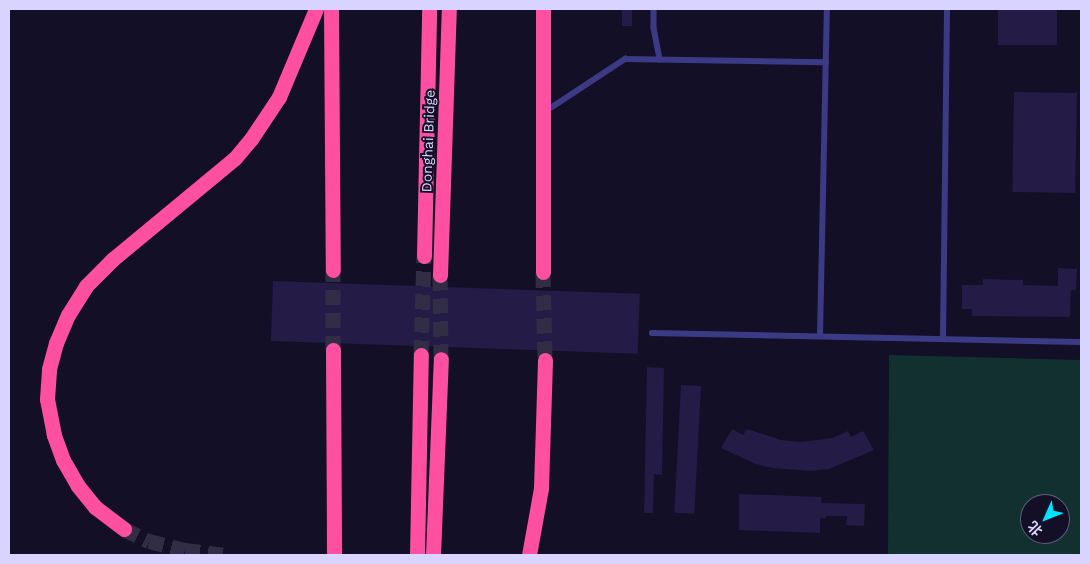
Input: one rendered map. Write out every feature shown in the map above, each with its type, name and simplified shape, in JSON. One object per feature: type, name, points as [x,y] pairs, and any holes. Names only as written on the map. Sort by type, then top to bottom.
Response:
[{"type":"highway","points":[[124,529],[95,507],[78,486],[63,460],[54,435],[47,399],[50,369],[56,342],[68,315],[86,286],[113,258],[216,174],[251,140],[279,97],[316,9]]},
{"type":"highway","points":[[331,9],[334,270]]},
{"type":"highway","name":"Donghai Bridge","points":[[424,256],[429,9]]},
{"type":"highway","name":"Donghai Bridge","points":[[440,275],[448,9]]},
{"type":"highway","points":[[543,9],[543,272]]},
{"type":"highway","points":[[333,350],[334,555]]},
{"type":"highway","points":[[417,555],[421,355]]},
{"type":"highway","points":[[433,555],[440,359]]},
{"type":"highway","points":[[529,555],[541,488],[545,360]]},
{"type":"lane","points":[[654,9],[654,28],[660,60]]},
{"type":"lane","points":[[820,336],[827,9]]},
{"type":"lane","points":[[943,339],[947,9]]},
{"type":"lane","points":[[544,112],[625,59],[826,62]]},
{"type":"lane","points":[[652,333],[1081,342]]},
{"type":"green space","points":[[889,355],[1081,360],[1081,555],[888,555]]},
{"type":"building","points":[[622,9],[632,9],[632,26],[622,26]]},
{"type":"building","points":[[998,9],[1057,9],[1057,45],[998,45]]},
{"type":"building","points":[[1014,92],[1077,93],[1075,193],[1012,192]]},
{"type":"building","points":[[1058,268],[1077,269],[1076,290],[1071,290],[1070,317],[972,316],[972,309],[962,309],[962,285],[983,285],[983,279],[1023,280],[1023,285],[1058,286]]},
{"type":"building","points":[[273,281],[640,294],[638,354],[271,341]]},
{"type":"building","points":[[647,367],[664,368],[662,475],[654,474],[653,513],[644,513]]},
{"type":"building","points":[[681,385],[701,386],[694,514],[674,513]]},
{"type":"building","points":[[732,429],[743,435],[747,429],[781,440],[800,442],[833,438],[848,431],[851,437],[863,431],[874,450],[829,469],[811,471],[773,468],[756,464],[721,448]]},
{"type":"building","points":[[739,494],[822,497],[821,503],[865,504],[864,526],[846,525],[847,516],[826,516],[825,518],[820,518],[820,533],[739,530]]},
{"type":"tunnel","points":[[421,355],[424,256]]},
{"type":"tunnel","points":[[333,270],[333,350]]},
{"type":"tunnel","points":[[543,272],[545,360]]},
{"type":"tunnel","points":[[440,275],[441,359]]},
{"type":"tunnel","points":[[124,529],[149,541],[185,550],[223,555]]}]
